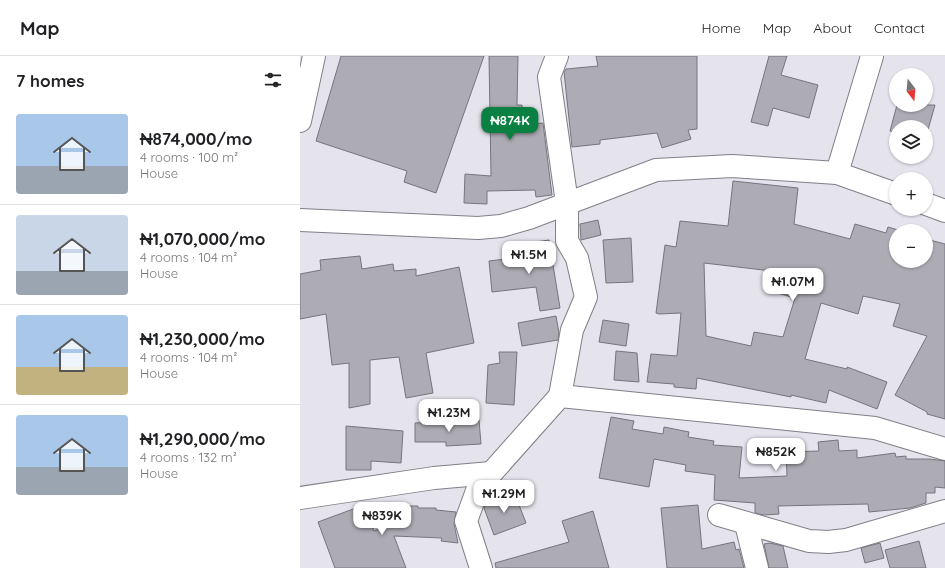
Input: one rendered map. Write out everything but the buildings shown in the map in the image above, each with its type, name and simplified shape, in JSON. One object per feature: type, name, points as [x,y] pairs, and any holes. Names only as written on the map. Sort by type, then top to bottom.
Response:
[{"type":"street","points":[[300,121],[314,56]]},
{"type":"street","points":[[481,568],[466,521],[478,488],[560,396],[572,330],[586,297],[577,258],[567,241],[567,203],[549,77],[557,56]]},
{"type":"street","points":[[837,173],[872,56]]},
{"type":"street","points":[[300,220],[478,228],[501,226],[529,218],[656,170],[732,166],[837,173],[889,192]]},
{"type":"street","points":[[933,207],[945,211]]},
{"type":"street","points":[[560,396],[875,428],[945,449]]},
{"type":"street","points":[[300,498],[434,478],[491,473]]},
{"type":"street","points":[[719,515],[809,541],[828,542],[846,540],[945,511]]},
{"type":"street","points":[[746,524],[757,568]]}]
